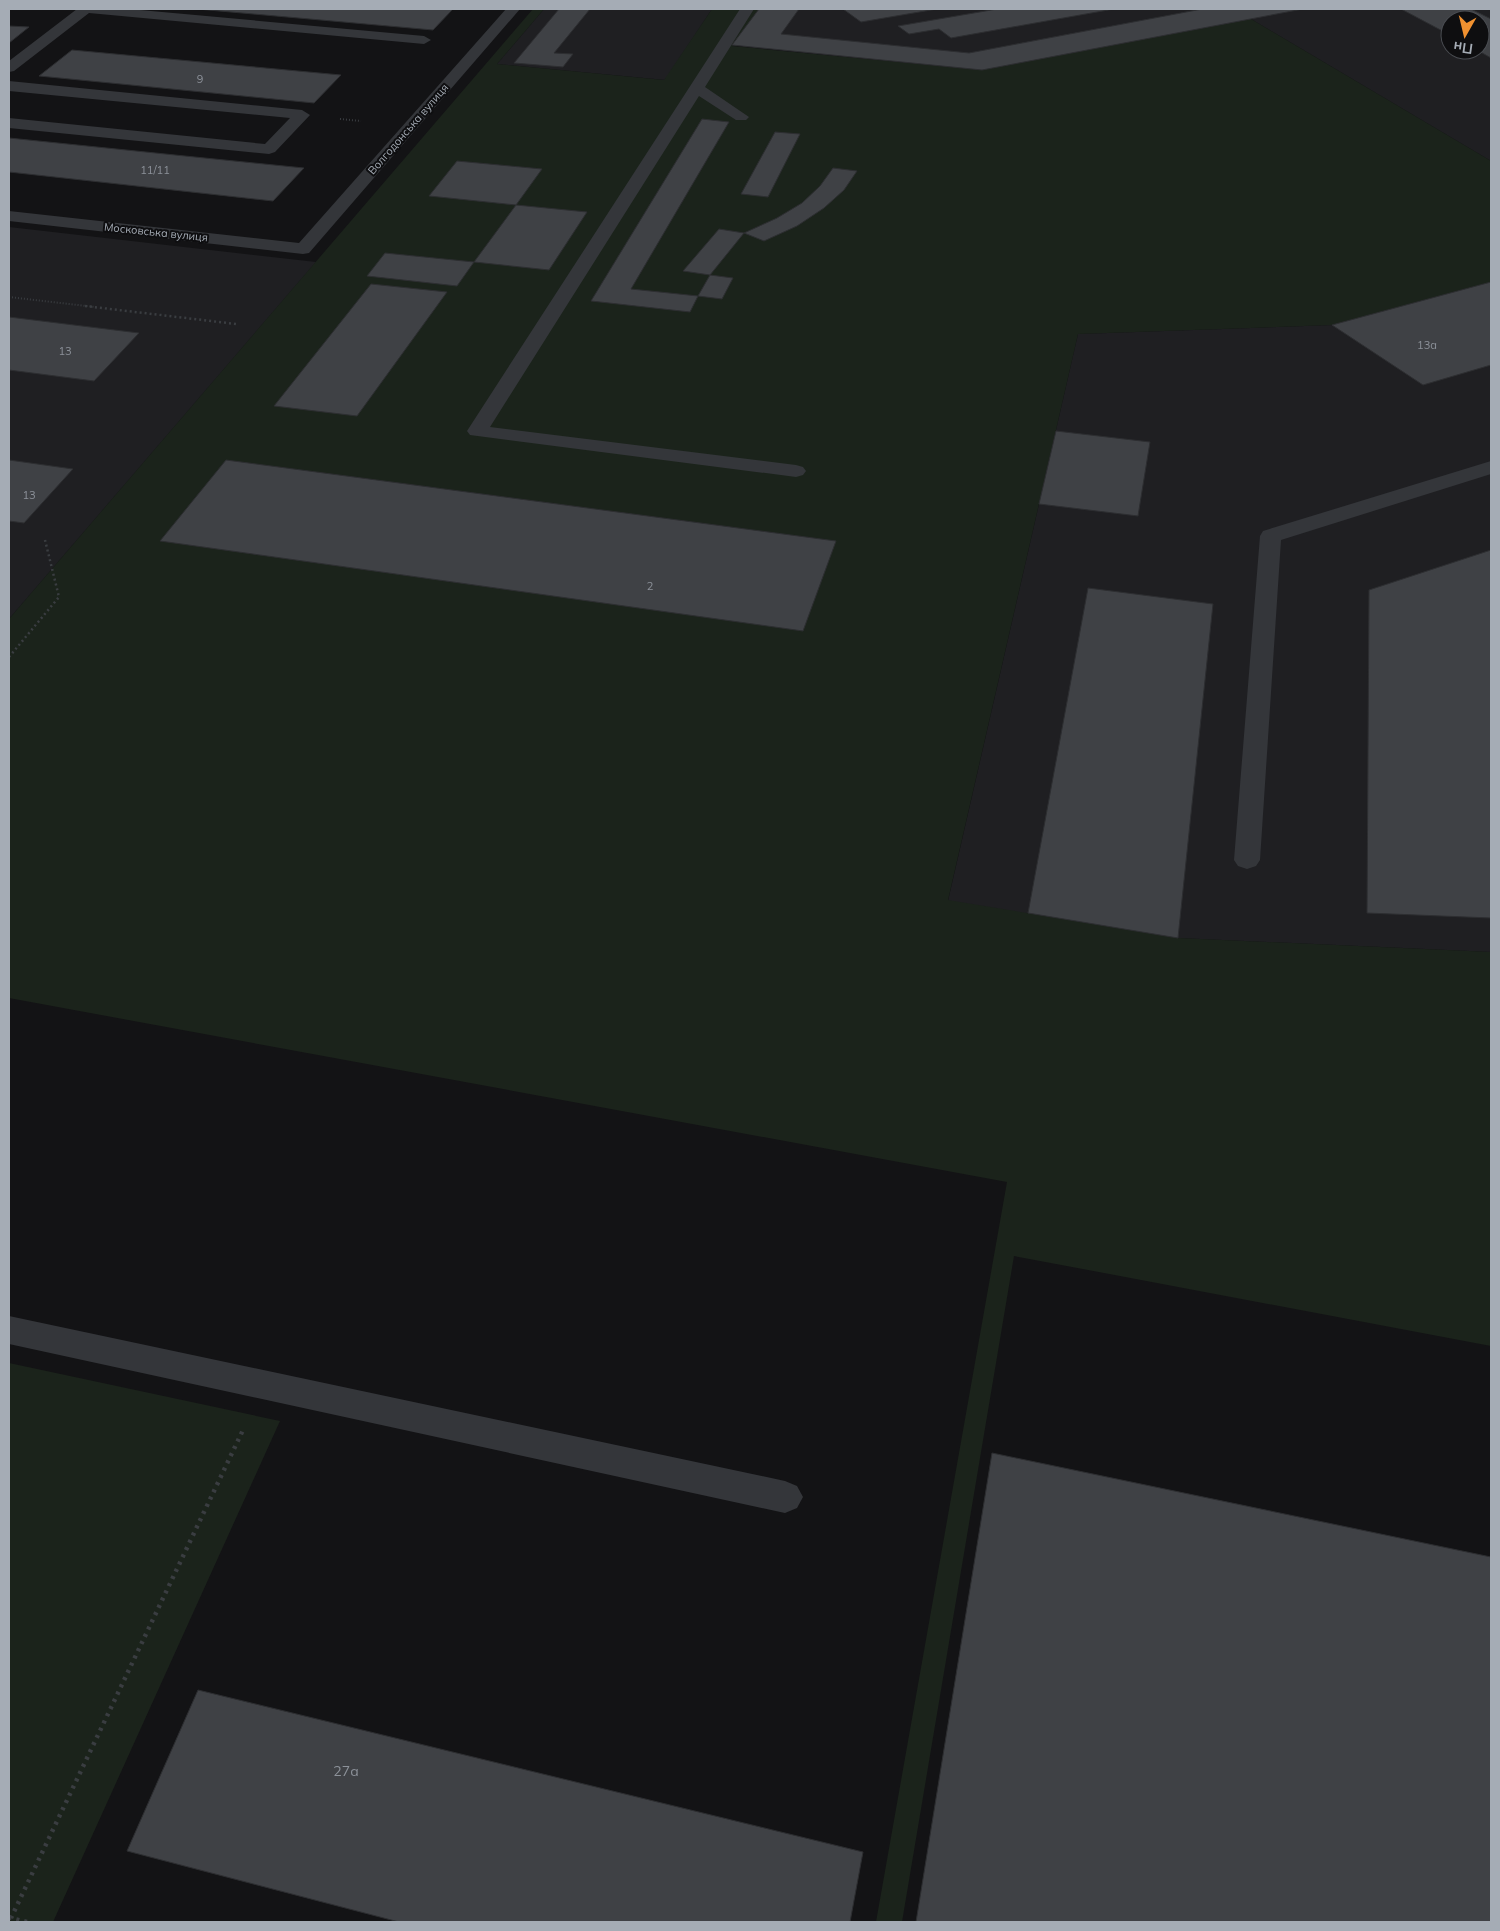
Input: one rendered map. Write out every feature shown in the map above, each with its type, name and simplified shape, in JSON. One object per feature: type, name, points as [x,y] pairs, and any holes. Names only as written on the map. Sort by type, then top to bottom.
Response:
[{"type":"street","points":[[9,68],[86,9],[424,40]]},
{"type":"street","name":"Волгодонська вулиця","points":[[303,249],[513,9]]},
{"type":"street","points":[[747,9],[477,431],[796,471]]},
{"type":"street","points":[[9,86],[302,115]]},
{"type":"street","points":[[696,88],[741,117]]},
{"type":"street","points":[[9,123],[269,149],[302,115]]},
{"type":"street","name":"Московська вулиця","points":[[9,216],[303,249]]},
{"type":"street","points":[[1247,860],[1271,536],[1491,467]]},
{"type":"street","points":[[9,1330],[785,1496]]},
{"type":"path","points":[[302,115],[410,126]]},
{"type":"path","points":[[9,297],[236,324]]},
{"type":"path","points":[[9,658],[60,597],[45,540]]},
{"type":"path","points":[[28,1922],[11,1918],[264,1384]]},
{"type":"shaded area","points":[[533,9],[544,9],[497,64],[664,80],[712,9],[759,9],[732,46],[982,70],[1251,19],[1491,161],[1491,282],[1332,325],[1078,334],[948,900],[1178,938],[1491,952],[1491,1346],[1014,1256],[902,1922],[876,1922],[1007,1182],[9,998],[9,619]]},
{"type":"shaded area","points":[[544,9],[712,9],[665,80],[497,64]]},
{"type":"shaded area","points":[[759,9],[1491,9],[1491,161],[1251,19],[982,70],[732,45]]},
{"type":"shaded area","points":[[9,227],[316,262],[9,619]]},
{"type":"shaded area","points":[[1491,282],[1491,952],[1178,938],[948,901],[1078,334],[1332,325]]},
{"type":"shaded area","points":[[9,1363],[280,1421],[53,1922],[9,1922]]},
{"type":"building","points":[[197,9],[453,9],[433,30]]},
{"type":"building","points":[[559,9],[590,9],[554,53],[573,54],[563,67],[514,63]]},
{"type":"building","points":[[759,9],[799,9],[781,34],[969,53],[1202,9],[1303,9],[982,70],[732,45]]},
{"type":"building","points":[[843,9],[937,9],[861,22]]},
{"type":"building","points":[[997,9],[1114,9],[951,38],[939,29],[909,34],[898,26]]},
{"type":"building","points":[[1401,9],[1473,10],[1440,10],[1440,30]]},
{"type":"building","points":[[1490,18],[1491,19],[1490,57]]},
{"type":"building","points":[[9,26],[29,27],[9,43]]},
{"type":"building","points":[[72,50],[341,75],[314,103],[39,76]]},
{"type":"building","points":[[702,119],[729,122],[631,289],[698,296],[690,312],[591,301]]},
{"type":"building","points":[[775,132],[800,134],[768,197],[741,194]]},
{"type":"building","points":[[9,138],[304,168],[273,201],[9,172]]},
{"type":"building","points":[[457,161],[542,169],[516,205],[429,196]]},
{"type":"building","points":[[833,168],[857,171],[844,190],[824,208],[797,226],[764,241],[744,233],[777,218],[802,203],[820,186]]},
{"type":"building","points":[[516,205],[587,212],[549,270],[474,262]]},
{"type":"building","points":[[719,229],[744,233],[710,275],[683,271]]},
{"type":"building","points":[[385,253],[474,262],[457,286],[367,276]]},
{"type":"building","points":[[710,275],[733,278],[722,299],[698,296]]},
{"type":"building","points":[[1491,282],[1491,365],[1423,385],[1332,325]]},
{"type":"building","points":[[371,284],[447,292],[357,416],[274,406]]},
{"type":"building","points":[[9,317],[139,333],[94,381],[9,370]]},
{"type":"building","points":[[1056,431],[1150,442],[1138,516],[1039,504]]},
{"type":"building","points":[[9,460],[73,469],[24,523],[9,521]]},
{"type":"building","points":[[226,460],[836,541],[803,631],[160,541]]},
{"type":"building","points":[[1491,550],[1491,918],[1367,913],[1369,590]]},
{"type":"building","points":[[1088,588],[1213,604],[1178,938],[1028,913]]},
{"type":"building","points":[[992,1453],[1491,1557],[1491,1922],[916,1922]]},
{"type":"building","points":[[198,1690],[863,1852],[850,1922],[399,1922],[127,1851]]}]
